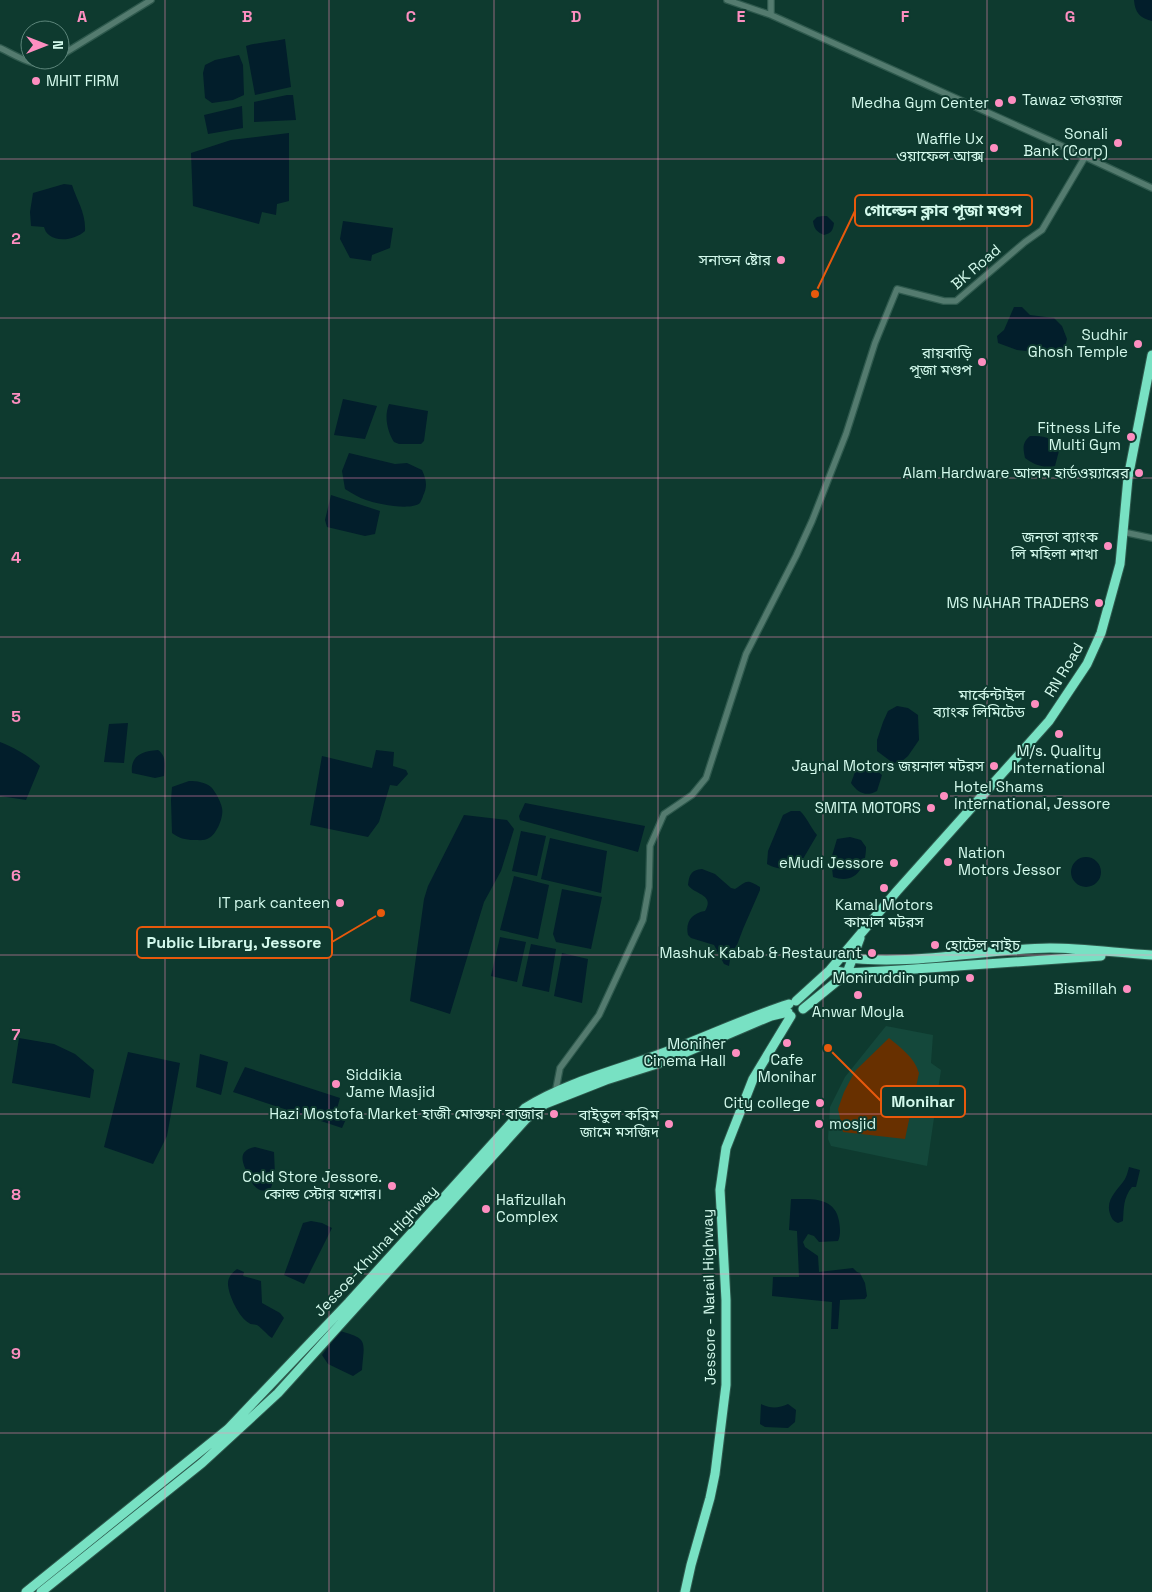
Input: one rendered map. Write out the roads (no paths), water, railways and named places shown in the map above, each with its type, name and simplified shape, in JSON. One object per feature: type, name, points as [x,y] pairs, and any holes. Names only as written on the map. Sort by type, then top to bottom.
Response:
[{"type":"highway","name":"RN Road","points":[[841,957],[1051,718],[1086,664],[1101,633],[1120,564],[1128,478],[1152,355]]},
{"type":"highway","name":"RN Road","points":[[853,958],[862,933]]},
{"type":"highway","points":[[841,957],[905,959],[1050,948],[1152,955]]},
{"type":"highway","points":[[830,970],[847,973],[1136,954]]},
{"type":"highway","name":"Jessoe-Khulna Highway","points":[[26,1592],[228,1429],[349,1302],[525,1108],[555,1096],[598,1074],[660,1054],[747,1018],[791,1008],[841,957]]},
{"type":"highway","points":[[803,1009],[801,1004],[791,1008],[799,1016],[803,1009],[847,973],[853,958]]},
{"type":"highway","name":"Jessore - Narail Highway","points":[[685,1591],[690,1564],[710,1498],[726,1385],[726,1300],[720,1190],[726,1148],[753,1079],[791,1008]]},
{"type":"highway","name":"Jessoe-Khulna Highway","points":[[41,1592],[202,1463],[272,1399],[526,1119],[555,1096]]},
{"type":"street","points":[[70,50],[151,0]]},
{"type":"street","points":[[727,0],[771,15],[1152,188]]},
{"type":"street","points":[[771,0],[771,15]]},
{"type":"street","points":[[0,48],[20,57]]},
{"type":"street","name":"BK Road","points":[[555,1096],[560,1068],[599,1015],[643,920],[648,887],[650,846],[664,814],[692,796],[706,778],[746,654],[812,521],[852,415],[875,344],[897,289],[944,301],[956,301],[1025,242],[1042,230],[1085,157]]},
{"type":"street","points":[[1123,532],[1152,538]]},
{"type":"water","points":[[1134,0],[1152,0],[1152,21],[1139,14]]},
{"type":"water","points":[[285,39],[291,87],[255,95],[246,46]]},
{"type":"water","points":[[239,55],[243,65],[244,95],[233,100],[212,103],[205,98],[203,73],[205,65],[215,60]]},
{"type":"water","points":[[293,95],[296,120],[254,122],[254,102]]},
{"type":"water","points":[[242,106],[243,128],[208,134],[204,115]]},
{"type":"water","points":[[289,133],[289,201],[277,204],[276,215],[262,212],[259,224],[193,206],[191,153],[231,140]]},
{"type":"water","points":[[64,184],[72,185],[83,213],[85,231],[72,238],[58,239],[49,235],[44,227],[31,226],[30,212],[33,193]]},
{"type":"water","points":[[827,216],[834,223],[831,231],[824,235],[816,230],[813,221],[817,217]]},
{"type":"water","points":[[343,221],[393,228],[390,248],[372,255],[371,261],[350,258],[340,239]]},
{"type":"water","points":[[1014,307],[1022,307],[1030,315],[1054,318],[1062,326],[1067,339],[1063,355],[1053,358],[1035,352],[1017,350],[998,343],[997,336],[1004,330]]},
{"type":"water","points":[[343,399],[377,406],[365,439],[334,435]]},
{"type":"water","points":[[389,404],[428,411],[424,441],[421,444],[399,444],[394,442],[387,423]]},
{"type":"water","points":[[1030,436],[1047,438],[1054,441],[1060,447],[1055,466],[1046,467],[1025,458],[1024,446]]},
{"type":"water","points":[[349,453],[395,464],[407,463],[422,470],[426,486],[420,503],[402,507],[386,505],[363,499],[345,489],[342,471]]},
{"type":"water","points":[[331,495],[380,511],[375,534],[365,536],[327,527],[325,520]]},
{"type":"water","points":[[897,706],[908,708],[918,715],[919,740],[908,756],[901,762],[893,763],[877,751],[877,740],[888,711]]},
{"type":"water","points":[[128,723],[124,763],[104,762],[109,724]]},
{"type":"water","points":[[0,742],[22,752],[40,766],[26,800],[0,796]]},
{"type":"water","points":[[158,750],[164,758],[164,776],[155,778],[132,773],[135,758],[147,751]]},
{"type":"water","points":[[376,750],[394,752],[393,766],[406,770],[408,774],[397,786],[390,785],[379,822],[368,837],[310,825],[322,756],[372,768]]},
{"type":"water","points":[[862,766],[873,768],[882,775],[877,791],[873,793],[862,793],[851,783],[855,772]]},
{"type":"water","points":[[189,781],[201,782],[211,787],[218,797],[221,806],[222,816],[219,824],[215,833],[206,840],[185,839],[172,833],[172,787]]},
{"type":"water","points":[[525,803],[645,826],[638,852],[520,820],[519,816]]},
{"type":"water","points":[[791,811],[800,811],[817,835],[800,864],[777,868],[767,864],[768,851],[783,815]]},
{"type":"water","points":[[464,815],[507,820],[514,829],[501,871],[484,902],[450,1014],[410,1001],[424,899],[428,886]]},
{"type":"water","points":[[521,831],[546,836],[537,876],[512,871]]},
{"type":"water","points":[[850,837],[861,840],[866,847],[862,867],[854,876],[841,879],[833,877],[831,859],[837,839]]},
{"type":"water","points":[[550,838],[607,851],[601,893],[541,879]]},
{"type":"water","points":[[1086,857],[1092,858],[1100,866],[1100,878],[1092,886],[1086,887],[1080,886],[1072,878],[1071,872],[1072,866],[1080,858]]},
{"type":"water","points":[[702,869],[715,874],[731,888],[735,889],[746,882],[760,887],[737,945],[731,953],[729,966],[724,964],[714,945],[691,938],[688,935],[689,922],[693,916],[705,911],[708,901],[703,895],[688,885],[691,874]]},
{"type":"water","points":[[514,876],[549,885],[538,939],[500,930]]},
{"type":"water","points":[[562,889],[602,897],[591,949],[556,942],[553,934]]},
{"type":"water","points":[[500,937],[526,942],[517,982],[491,976]]},
{"type":"water","points":[[531,944],[556,949],[549,992],[522,986]]},
{"type":"water","points":[[562,953],[588,959],[582,1003],[554,996]]},
{"type":"water","points":[[19,1038],[54,1044],[75,1054],[94,1070],[90,1098],[12,1083]]},
{"type":"water","points":[[128,1052],[180,1063],[167,1136],[153,1164],[104,1147]]},
{"type":"water","points":[[200,1054],[228,1062],[221,1095],[196,1087]]},
{"type":"water","points":[[245,1067],[340,1098],[336,1112],[347,1117],[342,1128],[233,1092]]},
{"type":"water","points":[[255,1147],[274,1152],[275,1175],[270,1191],[258,1189],[250,1179],[244,1166],[243,1154],[245,1151]]},
{"type":"water","points":[[1129,1167],[1140,1170],[1136,1187],[1132,1187],[1125,1199],[1123,1221],[1118,1223],[1111,1217],[1109,1204],[1125,1179]]},
{"type":"water","points":[[791,1199],[821,1201],[827,1203],[837,1213],[840,1228],[838,1241],[819,1242],[814,1236],[808,1234],[803,1242],[805,1247],[818,1256],[819,1272],[853,1268],[860,1273],[865,1283],[867,1296],[865,1299],[840,1300],[838,1329],[831,1329],[832,1302],[772,1296],[773,1277],[799,1277],[797,1231],[789,1230]]},
{"type":"water","points":[[311,1221],[322,1223],[332,1228],[304,1284],[284,1275],[303,1223]]},
{"type":"water","points":[[237,1269],[244,1272],[243,1276],[261,1281],[262,1303],[280,1313],[284,1318],[272,1338],[257,1325],[245,1320],[234,1305],[229,1292],[228,1282],[231,1274]]},
{"type":"water","points":[[340,1331],[356,1336],[363,1343],[362,1370],[353,1376],[328,1364],[322,1355]]},
{"type":"water","points":[[761,1404],[775,1407],[788,1404],[796,1410],[795,1422],[788,1428],[765,1427],[760,1424]]},
{"type":"place","name":"MHIT FIRM","points":[[36,81]]},
{"type":"place","name":"Tawaz তাওয়াজ","points":[[1012,100]]},
{"type":"place","name":"Medha Gym Center","points":[[999,103]]},
{"type":"place","name":"Sonali Bank (Corp)","points":[[1118,143]]},
{"type":"place","name":"Waffle Ux ওয়াফেল আক্স","points":[[994,148]]},
{"type":"place","name":"সনাতন ষ্টোর","points":[[781,260]]},
{"type":"place","name":"গোল্ডেন ক্লাব পূজা মণ্ডপ","points":[[815,294]]},
{"type":"place","name":"Sudhir Ghosh Temple","points":[[1138,344]]},
{"type":"place","name":"রায়বাড়ি পূজা মণ্ডপ","points":[[982,362]]},
{"type":"place","name":"Fitness Life Multi Gym","points":[[1131,437]]},
{"type":"place","name":"Alam Hardware আলম হার্ডওয়্যারের","points":[[1139,473]]},
{"type":"place","name":"জনতা ব্যাংক লি মহিলা শাখা","points":[[1108,546]]},
{"type":"place","name":"MS NAHAR TRADERS","points":[[1099,603]]},
{"type":"place","name":"মার্কেন্টাইল ব্যাংক লিমিটেড","points":[[1035,704]]},
{"type":"place","name":"M/s. Quality International","points":[[1059,734]]},
{"type":"place","name":"Jaynal Motors জয়নাল মটরস","points":[[994,766]]},
{"type":"place","name":"Hotel Shams International, Jessore","points":[[944,796]]},
{"type":"place","name":"SMITA MOTORS","points":[[931,808]]},
{"type":"place","name":"Nation Motors Jessor","points":[[948,862]]},
{"type":"place","name":"eMudi Jessore","points":[[894,863]]},
{"type":"place","name":"Kamal Motors কামাল মটরস","points":[[884,888]]},
{"type":"place","name":"IT park canteen","points":[[340,903]]},
{"type":"place","name":"Public Library, Jessore","points":[[381,913]]},
{"type":"place","name":"হোটেল নাইচ","points":[[935,945]]},
{"type":"place","name":"Mashuk Kabab & Restaurant","points":[[872,953]]},
{"type":"place","name":"Moniruddin pump","points":[[970,978]]},
{"type":"place","name":"Bismillah","points":[[1127,989]]},
{"type":"place","name":"Anwar Moyla","points":[[858,995]]},
{"type":"place","name":"Cafe Monihar","points":[[787,1043]]},
{"type":"place","name":"Monihar","points":[[828,1048]]},
{"type":"place","name":"Moniher Cinema Hall","points":[[736,1053]]},
{"type":"place","name":"Siddikia Jame Masjid","points":[[336,1084]]},
{"type":"place","name":"City college","points":[[820,1103]]},
{"type":"place","name":"Hazi Mostofa Market হাজী মোস্তফা বাজার","points":[[554,1114]]},
{"type":"place","name":"বাইতুল করিম জামে মসজিদ","points":[[669,1124]]},
{"type":"place","name":"mosjid","points":[[819,1124]]},
{"type":"place","name":"Cold Store Jessore. কোল্ড স্টোর যশোর।","points":[[392,1186]]},
{"type":"place","name":"Hafizullah Complex","points":[[486,1209]]}]
